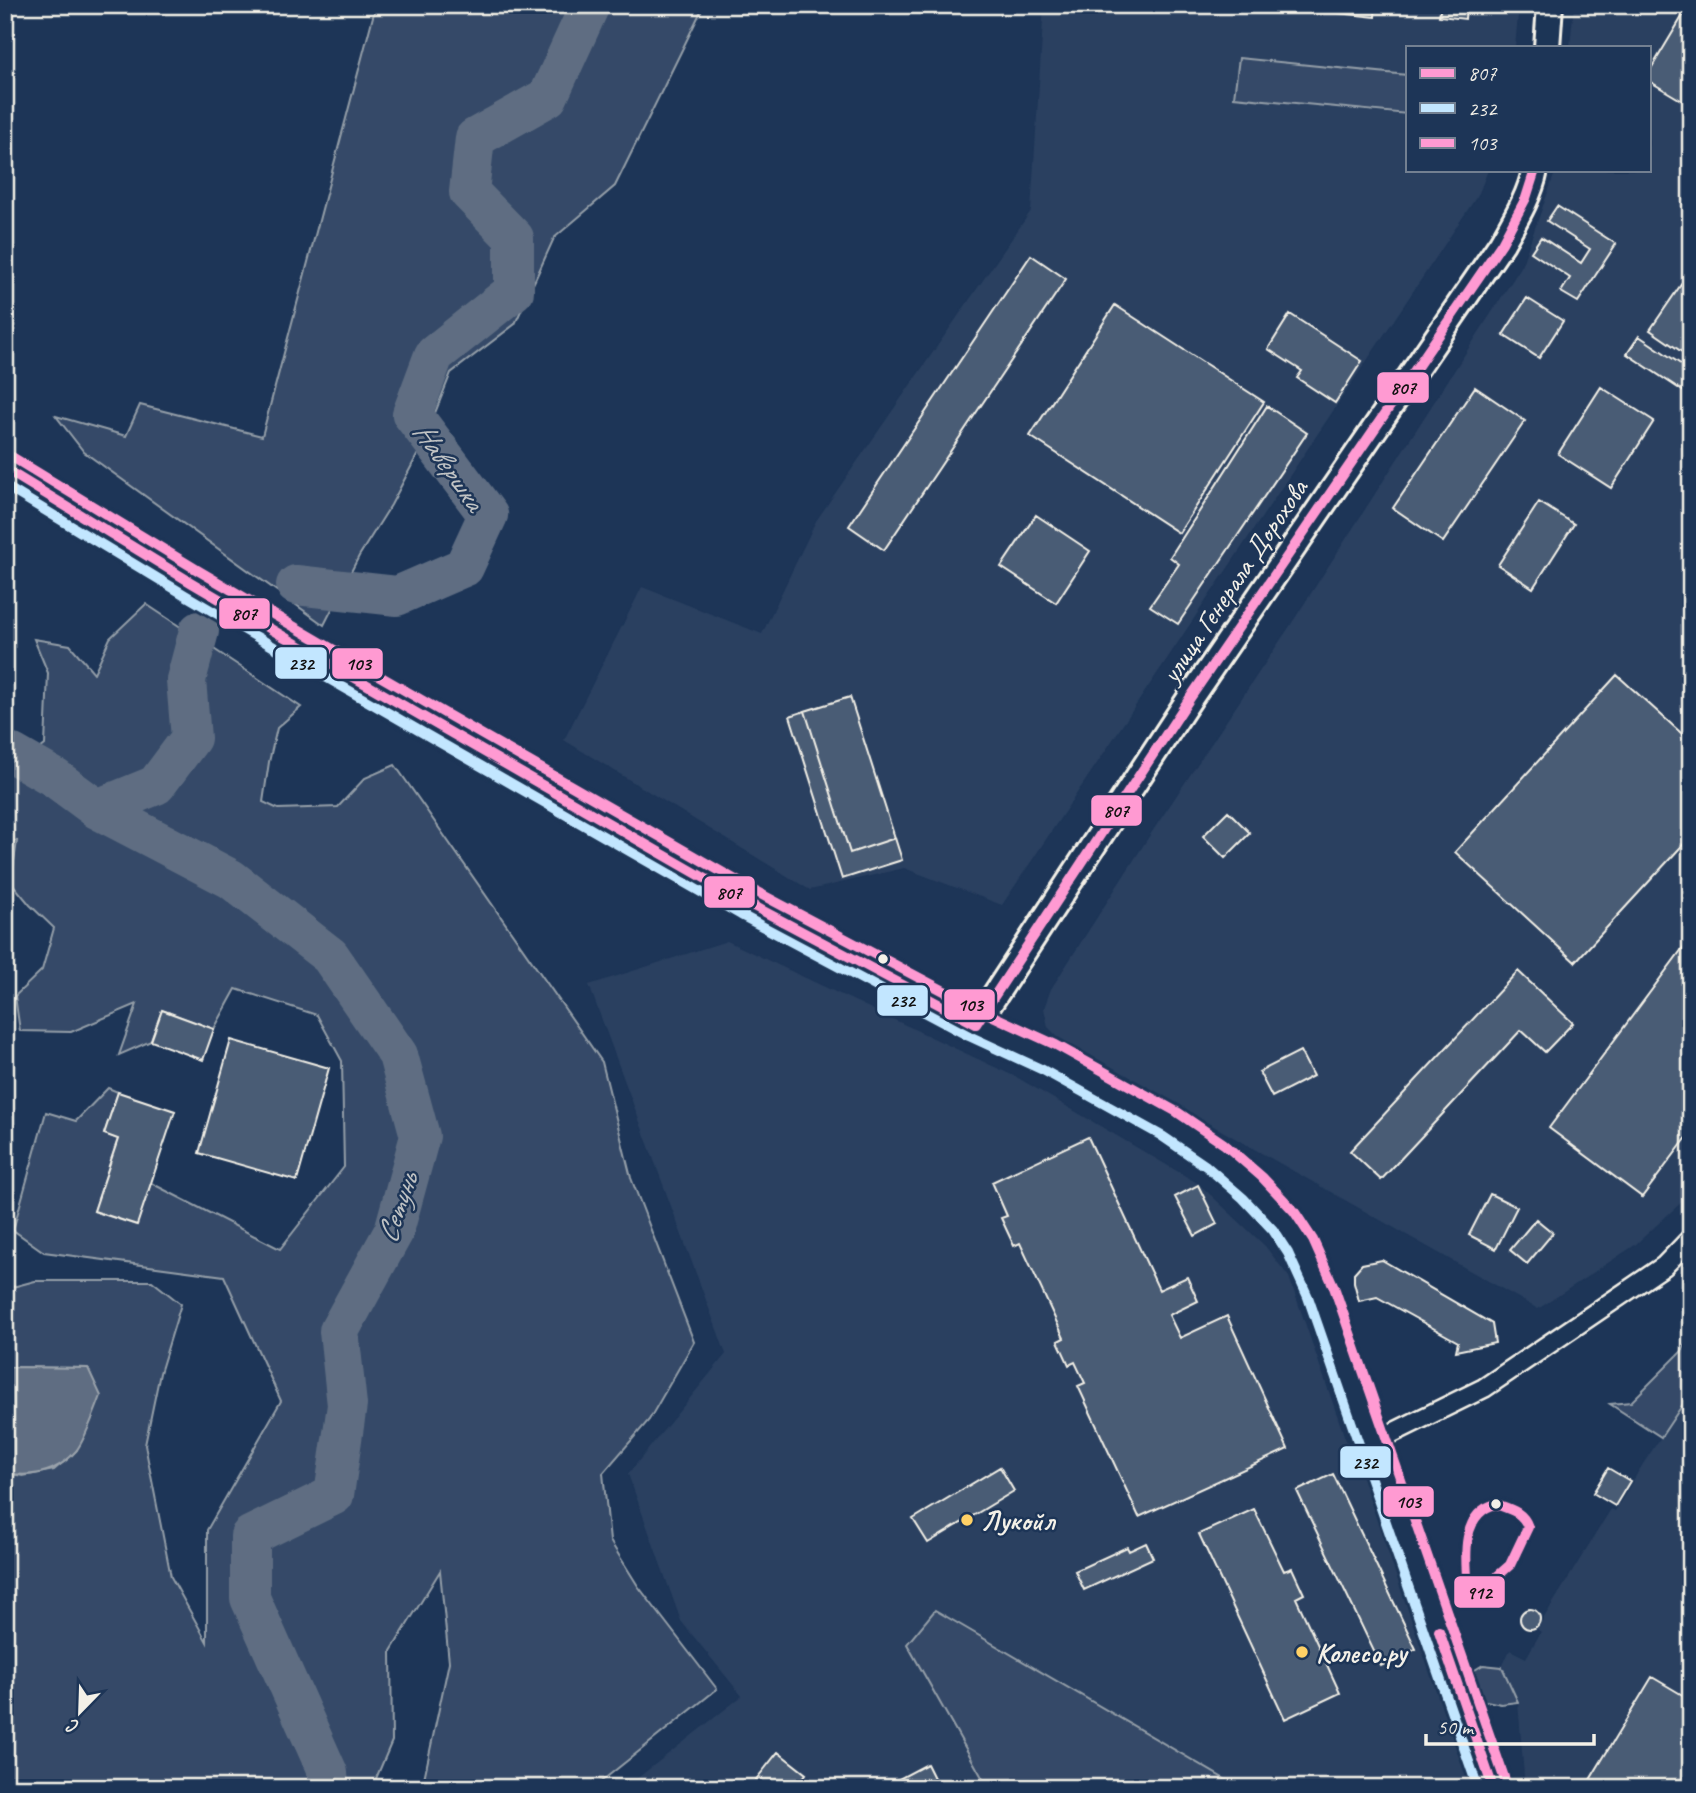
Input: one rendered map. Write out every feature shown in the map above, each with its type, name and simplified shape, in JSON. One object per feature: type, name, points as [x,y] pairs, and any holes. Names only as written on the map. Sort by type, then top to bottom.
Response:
[{"type":"street","points":[[1547,46],[1550,5]]},
{"type":"street","name":"улица Генерала Дорохова","points":[[976,1024],[1190,698],[1502,243],[1520,211],[1535,172]]},
{"type":"street","points":[[9,472],[310,652],[748,903],[976,1024],[1049,1057],[1169,1124],[1215,1154],[1284,1221],[1300,1246],[1321,1292],[1493,1788]]},
{"type":"street","points":[[1374,1442],[1484,1388],[1664,1266],[1691,1238]]},
{"type":"shaded area","points":[[376,5],[704,5],[615,186],[554,238],[515,324],[451,373],[421,448],[391,505],[359,556],[324,625],[84,452],[56,416],[126,436],[140,405],[262,436]]},
{"type":"shaded area","points":[[1044,5],[1519,5],[1515,46],[1406,46],[1406,172],[1487,172],[1479,193],[1002,905],[904,868],[810,890],[564,740],[642,587],[762,634],[816,521],[1031,211]]},
{"type":"shaded area","points":[[1574,5],[1691,5],[1691,1192],[1635,1245],[1538,1309],[1061,1040],[1048,1027],[1044,1008],[1051,989],[1150,835],[1290,626],[1521,267],[1555,172],[1650,172],[1650,46],[1570,46]]},
{"type":"shaded area","points":[[1239,58],[1406,75],[1406,114],[1234,97]]},
{"type":"shaded area","points":[[146,604],[301,707],[277,728],[263,802],[278,809],[338,807],[365,778],[395,765],[602,1062],[631,1178],[694,1342],[649,1420],[603,1473],[610,1541],[638,1586],[717,1689],[593,1788],[422,1788],[449,1662],[440,1571],[391,1651],[392,1741],[372,1788],[5,1788],[5,1473],[23,1476],[54,1470],[77,1450],[87,1368],[5,1367],[5,1289],[35,1281],[152,1281],[181,1304],[160,1373],[145,1445],[171,1577],[207,1642],[207,1530],[281,1401],[224,1276],[44,1252],[13,1230],[46,1112],[76,1121],[108,1088],[118,1092],[104,1134],[118,1139],[94,1211],[136,1225],[151,1183],[280,1249],[344,1167],[342,1061],[317,1015],[236,989],[214,1029],[162,1010],[151,1041],[119,1055],[137,1004],[71,1032],[20,1031],[15,996],[42,970],[54,928],[11,882],[17,841],[5,840],[5,776],[45,745],[48,673],[34,639],[70,645],[94,673],[110,638]]},
{"type":"shaded area","points":[[727,941],[1018,1078],[1199,1184],[1265,1246],[1289,1277],[1345,1438],[1364,1477],[1453,1718],[1471,1788],[625,1788],[742,1696],[681,1621],[628,1474],[726,1354],[589,985]]},
{"type":"shaded area","points":[[1691,1335],[1691,1392],[1661,1437],[1610,1404],[1631,1402],[1682,1351]]},
{"type":"shaded area","points":[[5,1367],[88,1368],[101,1396],[79,1447],[53,1469],[25,1475],[5,1473]]},
{"type":"shaded area","points":[[1691,1392],[1691,1788],[1525,1788],[1518,1702],[1502,1667],[1510,1650],[1526,1658],[1541,1632],[1537,1629],[1611,1509],[1615,1511]]},
{"type":"shaded area","points":[[935,1610],[1240,1788],[988,1788],[907,1644]]},
{"type":"shaded area","points":[[1483,1665],[1502,1667],[1518,1702],[1501,1704],[1462,1696],[1457,1681]]},
{"type":"building","points":[[1263,5],[1376,5],[1375,17]]},
{"type":"building","points":[[1441,5],[1466,5],[1465,19],[1439,16]]},
{"type":"building","points":[[1688,7],[1691,9],[1691,106],[1650,82],[1650,70]]},
{"type":"building","points":[[1557,206],[1616,244],[1578,302],[1561,292],[1570,278],[1531,252],[1541,237],[1581,263],[1590,249],[1547,221]]},
{"type":"building","points":[[1031,255],[1066,279],[884,550],[849,526]]},
{"type":"building","points":[[1691,270],[1691,358],[1650,330]]},
{"type":"building","points":[[1527,298],[1563,321],[1539,358],[1503,335]]},
{"type":"building","points":[[1115,305],[1264,402],[1179,533],[1030,436]]},
{"type":"building","points":[[1290,314],[1362,361],[1335,403],[1297,378],[1302,371],[1268,349]]},
{"type":"building","points":[[1639,336],[1691,371],[1689,395],[1627,354]]},
{"type":"building","points":[[1475,387],[1525,421],[1443,542],[1393,508]]},
{"type":"building","points":[[1601,387],[1654,421],[1611,488],[1558,454]]},
{"type":"building","points":[[1267,406],[1307,433],[1178,624],[1150,606],[1179,564],[1170,557]]},
{"type":"building","points":[[1539,502],[1574,524],[1533,588],[1498,565]]},
{"type":"building","points":[[1036,515],[1090,551],[1056,603],[1001,567]]},
{"type":"building","points":[[1617,675],[1691,742],[1691,836],[1575,962],[1455,852]]},
{"type":"building","points":[[850,697],[895,838],[850,853],[805,711]]},
{"type":"building","points":[[805,711],[850,853],[895,838],[902,860],[842,879],[790,716]]},
{"type":"building","points":[[1228,811],[1250,833],[1225,858],[1203,836]]},
{"type":"building","points":[[1691,937],[1691,1132],[1642,1197],[1549,1128]]},
{"type":"building","points":[[1518,971],[1573,1023],[1545,1052],[1521,1030],[1381,1180],[1350,1151]]},
{"type":"building","points":[[162,1010],[214,1029],[203,1060],[151,1041]]},
{"type":"building","points":[[231,1040],[329,1068],[297,1181],[199,1153]]},
{"type":"building","points":[[1300,1051],[1313,1076],[1272,1097],[1259,1072]]},
{"type":"building","points":[[118,1092],[175,1111],[137,1225],[94,1211],[118,1139],[104,1134]]},
{"type":"building","points":[[1088,1137],[1159,1290],[1187,1277],[1198,1301],[1169,1315],[1180,1338],[1227,1316],[1288,1449],[1139,1517],[1078,1386],[1085,1383],[1075,1362],[1069,1365],[1058,1341],[1064,1338],[1020,1243],[1014,1246],[1001,1218],[1007,1216],[992,1182]]},
{"type":"building","points":[[1198,1185],[1217,1224],[1195,1236],[1175,1197]]},
{"type":"building","points":[[1490,1194],[1517,1207],[1496,1249],[1469,1235]]},
{"type":"building","points":[[1536,1219],[1553,1233],[1527,1264],[1510,1250]]},
{"type":"building","points":[[1382,1260],[1492,1324],[1495,1343],[1456,1351],[1458,1342],[1377,1297],[1359,1301],[1354,1273],[1362,1264]]},
{"type":"building","points":[[1000,1467],[1014,1491],[928,1543],[913,1519]]},
{"type":"building","points":[[1608,1468],[1630,1481],[1615,1506],[1593,1493]]},
{"type":"building","points":[[1333,1474],[1416,1649],[1381,1666],[1297,1491]]},
{"type":"building","points":[[1254,1509],[1284,1571],[1292,1568],[1304,1594],[1296,1598],[1340,1693],[1285,1719],[1199,1534]]},
{"type":"building","points":[[1146,1543],[1153,1558],[1084,1590],[1075,1571],[1127,1547],[1129,1551]]},
{"type":"building","points":[[1530,1609],[1537,1612],[1540,1619],[1537,1626],[1530,1629],[1523,1626],[1520,1619],[1523,1612]]},
{"type":"building","points":[[1652,1677],[1691,1700],[1691,1788],[1585,1788]]},
{"type":"building","points":[[778,1752],[806,1774],[795,1788],[761,1788],[754,1782]]},
{"type":"building","points":[[927,1764],[939,1788],[882,1788]]},
{"type":"waterway","name":"Навершка","points":[[296,585],[397,596],[464,567],[488,515],[412,414],[434,355],[514,291],[514,238],[469,192],[475,138],[548,97],[590,5]]},
{"type":"waterway","name":"Навершка","points":[[97,809],[156,785],[191,738],[186,680],[199,631]]},
{"type":"waterway","name":"Сетунь","points":[[5,753],[13,754],[55,778],[97,809],[231,879],[330,956],[398,1055],[420,1136],[394,1231],[339,1331],[347,1405],[334,1495],[250,1536],[250,1598],[328,1773],[329,1788]]},
{"type":"transit line","name":"807","points":[[976,1024],[1190,698],[1502,243],[1526,198],[1534,172]]},
{"type":"transit line","name":"103","points":[[12,457],[329,647],[755,891],[982,1011],[1056,1045],[1177,1112],[1224,1144],[1262,1177],[1294,1211],[1313,1240],[1334,1287],[1506,1783]]},
{"type":"transit line","name":"807","points":[[5,469],[322,659],[748,903],[976,1024]]},
{"type":"transit line","name":"232","points":[[5,486],[315,671],[741,915],[969,1036],[1043,1070],[1162,1136],[1206,1166],[1243,1198],[1273,1230],[1288,1253],[1308,1297],[1478,1788]]},
{"type":"transit line","name":"912","points":[[1496,1504],[1519,1514],[1528,1527],[1510,1565],[1469,1601],[1466,1559],[1469,1531],[1483,1510],[1496,1504]]},
{"type":"transit line","name":"912","points":[[1439,1631],[1493,1788]]},
{"type":"place","name":"Лукойл","points":[[967,1520]]},
{"type":"place","name":"Колесо.ру","points":[[1302,1652]]}]
